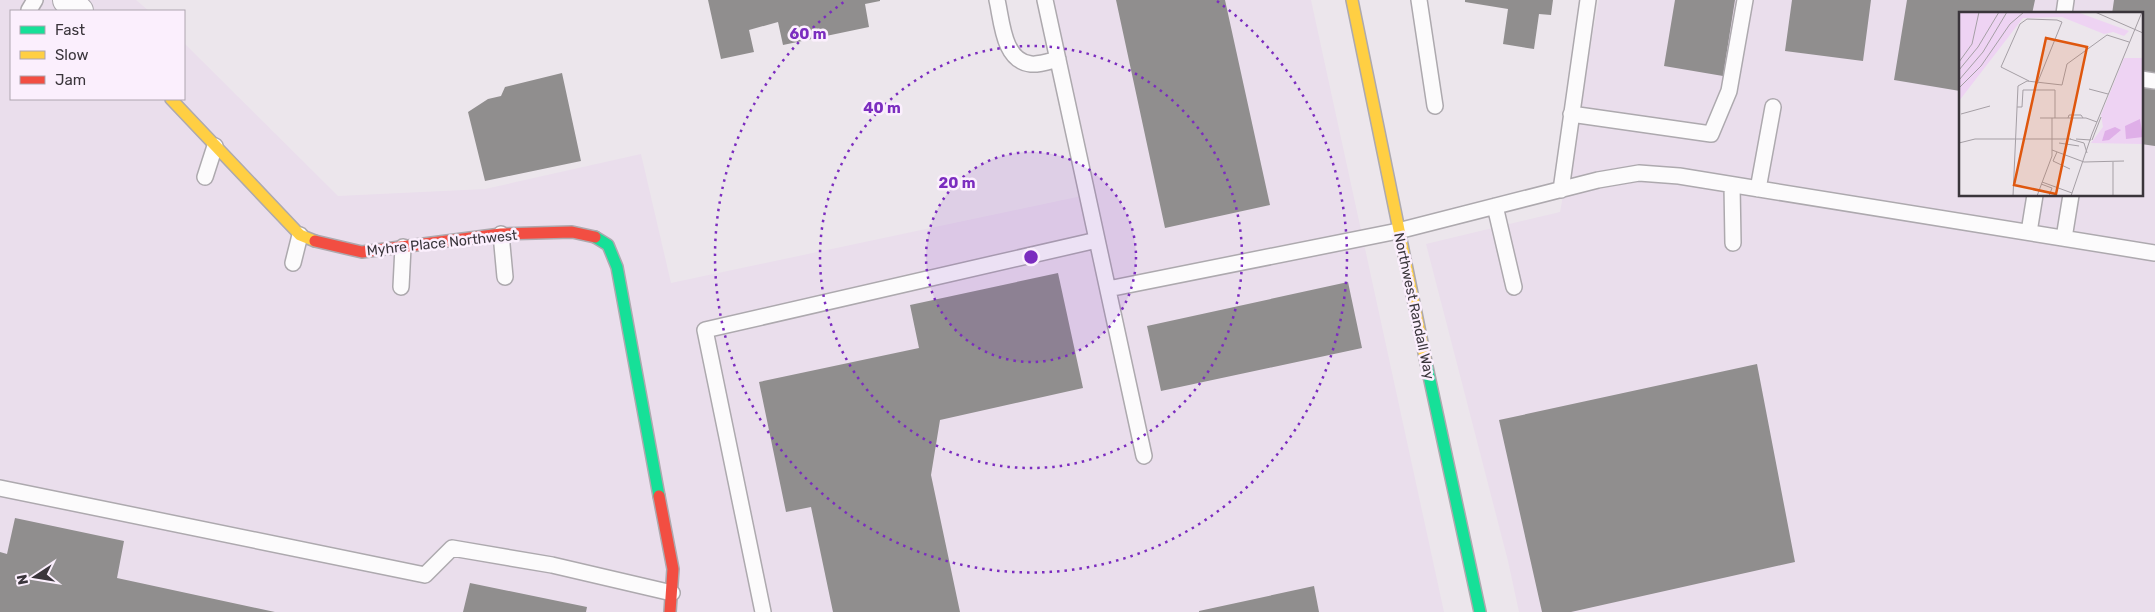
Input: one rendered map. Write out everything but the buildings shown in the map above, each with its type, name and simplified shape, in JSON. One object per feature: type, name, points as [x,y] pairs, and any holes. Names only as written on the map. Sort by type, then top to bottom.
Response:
[{"type":"street","points":[[67,0],[79,10]]},
{"type":"street","name":"Northwest Randall Way","points":[[1352,0],[1398,232],[1480,612]]},
{"type":"street","name":"Myhre Place Northwest","points":[[172,100],[300,235],[322,244],[362,252],[501,234],[572,232],[593,236],[608,245],[617,267],[670,550],[673,569],[670,612]]},
{"type":"lane","points":[[997,0],[1005,38],[1015,57],[1023,62],[1033,64],[1058,59]]},
{"type":"lane","points":[[1045,0],[1144,456]]},
{"type":"lane","points":[[1419,0],[1435,106]]},
{"type":"lane","points":[[1561,190],[1588,0]]},
{"type":"lane","points":[[1572,114],[1711,134],[1729,91],[1745,0]]},
{"type":"lane","points":[[2142,78],[2155,81]]},
{"type":"lane","points":[[1758,189],[1773,107]]},
{"type":"lane","points":[[205,177],[215,146]]},
{"type":"lane","points":[[1108,289],[1398,232],[1598,180],[1639,173],[1679,176],[2155,253]]},
{"type":"lane","points":[[1732,185],[1733,243]]},
{"type":"lane","points":[[2029,232],[2035,196]]},
{"type":"lane","points":[[2064,238],[2071,196]]},
{"type":"lane","points":[[1495,206],[1514,287]]},
{"type":"lane","points":[[501,234],[504,277]]},
{"type":"lane","points":[[293,263],[300,235]]},
{"type":"lane","points":[[763,612],[705,330],[1098,240]]},
{"type":"lane","points":[[401,287],[403,247]]},
{"type":"lane","points":[[0,488],[425,575],[452,548],[552,565],[672,593]]},
{"type":"shaded area","points":[[0,0],[136,0],[148,10],[10,10],[10,100],[185,100],[185,44],[338,196],[485,189],[641,154],[671,283],[1082,196],[1040,0],[1311,0],[1444,612],[0,612]]},
{"type":"shaded area","points":[[1599,0],[2155,0],[2155,612],[1519,612],[1508,561],[1426,244],[1560,212]]},
{"type":"traffic: fast","points":[[595,237],[608,245],[617,267],[659,496]]},
{"type":"traffic: fast","points":[[1426,362],[1480,612]]},
{"type":"traffic: slow","points":[[1352,0],[1426,362]]},
{"type":"traffic: slow","points":[[172,100],[300,235],[315,241]]},
{"type":"traffic: jam","points":[[315,241],[362,252],[501,234],[572,232],[595,237]]},
{"type":"traffic: jam","points":[[659,496],[673,569],[670,612]]}]
